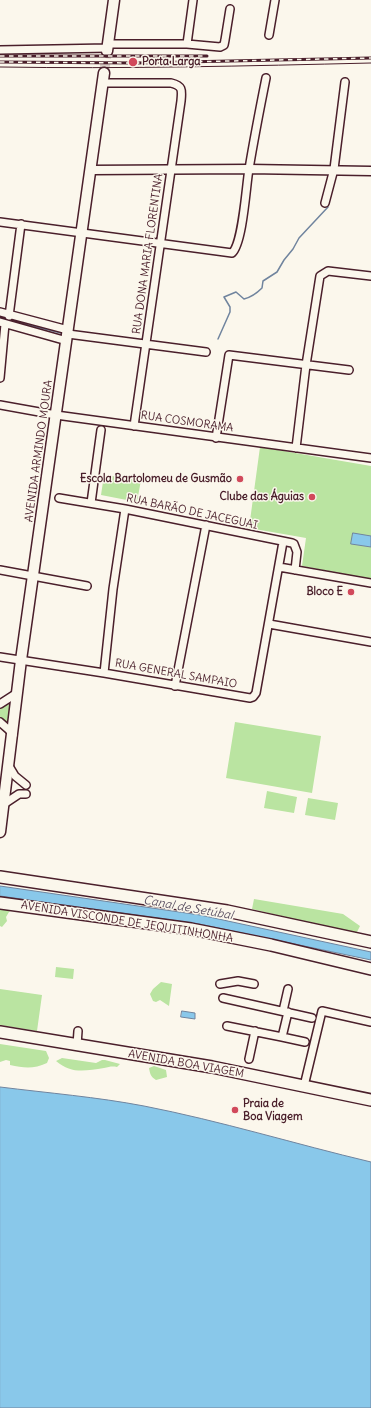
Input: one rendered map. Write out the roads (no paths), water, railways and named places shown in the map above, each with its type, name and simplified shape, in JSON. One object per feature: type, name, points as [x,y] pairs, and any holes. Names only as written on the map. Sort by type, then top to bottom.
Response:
[{"type":"main road","points":[[108,48],[114,0]]},
{"type":"main road","name":"AVENIDA ARMINDO MOURA","points":[[0,832],[21,660],[34,577],[103,78]]},
{"type":"main road","points":[[0,877],[227,910],[371,942]]},
{"type":"main road","name":"AVENIDA VISCONDE DE JEQUITINHONHA","points":[[0,903],[191,929],[271,945],[371,969]]},
{"type":"main road","name":"AVENIDA BOA VIAGEM","points":[[0,1032],[212,1067],[371,1100]]},
{"type":"street","points":[[187,44],[193,0]]},
{"type":"street","points":[[269,35],[275,0]]},
{"type":"street","points":[[0,50],[108,48],[187,44],[217,48],[222,46],[225,40],[230,9]]},
{"type":"street","name":"RUA DONA MARIA FLORENTINA","points":[[103,78],[171,83],[179,86],[182,93],[134,426]]},
{"type":"street","points":[[0,222],[232,253],[238,239],[244,213],[249,169],[266,78]]},
{"type":"street","points":[[325,203],[334,169],[345,82]]},
{"type":"street","points":[[90,170],[334,169],[371,171]]},
{"type":"street","points":[[9,316],[20,224]]},
{"type":"street","points":[[296,448],[306,365],[320,276],[328,271],[371,276]]},
{"type":"street","points":[[0,312],[67,335]]},
{"type":"street","points":[[0,378],[3,323],[67,335],[206,352]]},
{"type":"street","points":[[216,438],[229,355],[349,370]]},
{"type":"street","name":"RUA COSMORAMA","points":[[0,405],[56,415],[216,438],[371,458]]},
{"type":"street","points":[[91,503],[101,430]]},
{"type":"street","name":"RUA BARÃO DE JACEGUAI","points":[[59,498],[125,509],[294,544],[297,548],[295,570]]},
{"type":"street","points":[[104,673],[113,589],[125,509]]},
{"type":"street","points":[[175,686],[206,525]]},
{"type":"street","name":"RUA GENERAL SAMPAIO","points":[[0,657],[250,698],[253,697],[256,693],[284,542]]},
{"type":"street","points":[[279,566],[371,583]]},
{"type":"street","points":[[0,570],[87,586]]},
{"type":"street","points":[[269,624],[371,642]]},
{"type":"street","points":[[0,704],[17,693]]},
{"type":"street","points":[[0,722],[13,735]]},
{"type":"street","points":[[4,804],[22,794],[21,789],[24,784],[9,766]]},
{"type":"street","points":[[220,984],[238,981],[254,984]]},
{"type":"street","points":[[282,1037],[288,989]]},
{"type":"street","points":[[223,998],[312,1018]]},
{"type":"street","points":[[304,1086],[322,1011],[371,1022]]},
{"type":"street","points":[[227,1026],[304,1042]]},
{"type":"street","points":[[77,1045],[78,1031]]},
{"type":"street","points":[[249,1059],[255,1031]]},
{"type":"water","points":[[353,533],[371,536],[371,547],[351,544]]},
{"type":"water","points":[[0,886],[200,915],[371,952],[371,960],[199,924],[0,896]]},
{"type":"water","points":[[182,1011],[195,1013],[195,1019],[181,1017]]},
{"type":"water","points":[[0,1087],[144,1106],[371,1162],[371,1408],[0,1408]]},
{"type":"waterway","points":[[218,339],[230,312],[230,307],[224,297],[236,292],[244,299],[258,292],[262,288],[263,281],[277,272],[299,238],[328,207]]},
{"type":"waterway","points":[[0,318],[61,333]]},
{"type":"tunnel","points":[[104,73],[107,51]]},
{"type":"tram line","points":[[0,67],[232,66],[371,63]]},
{"type":"railway","points":[[0,56],[207,56]]},
{"type":"railway","points":[[0,62],[136,63],[371,58]]},
{"type":"place","name":"Porta Larga","points":[[133,62]]},
{"type":"place","name":"Escola Bartolomeu de Gusmão","points":[[240,479]]},
{"type":"place","name":"Clube das Águias","points":[[312,497]]},
{"type":"place","name":"Bloco E","points":[[351,592]]},
{"type":"place","name":"Praia de Boa Viagem","points":[[235,1110]]},
{"type":"water label","name":"Canal de Setúbal","points":[[188,908]]}]
